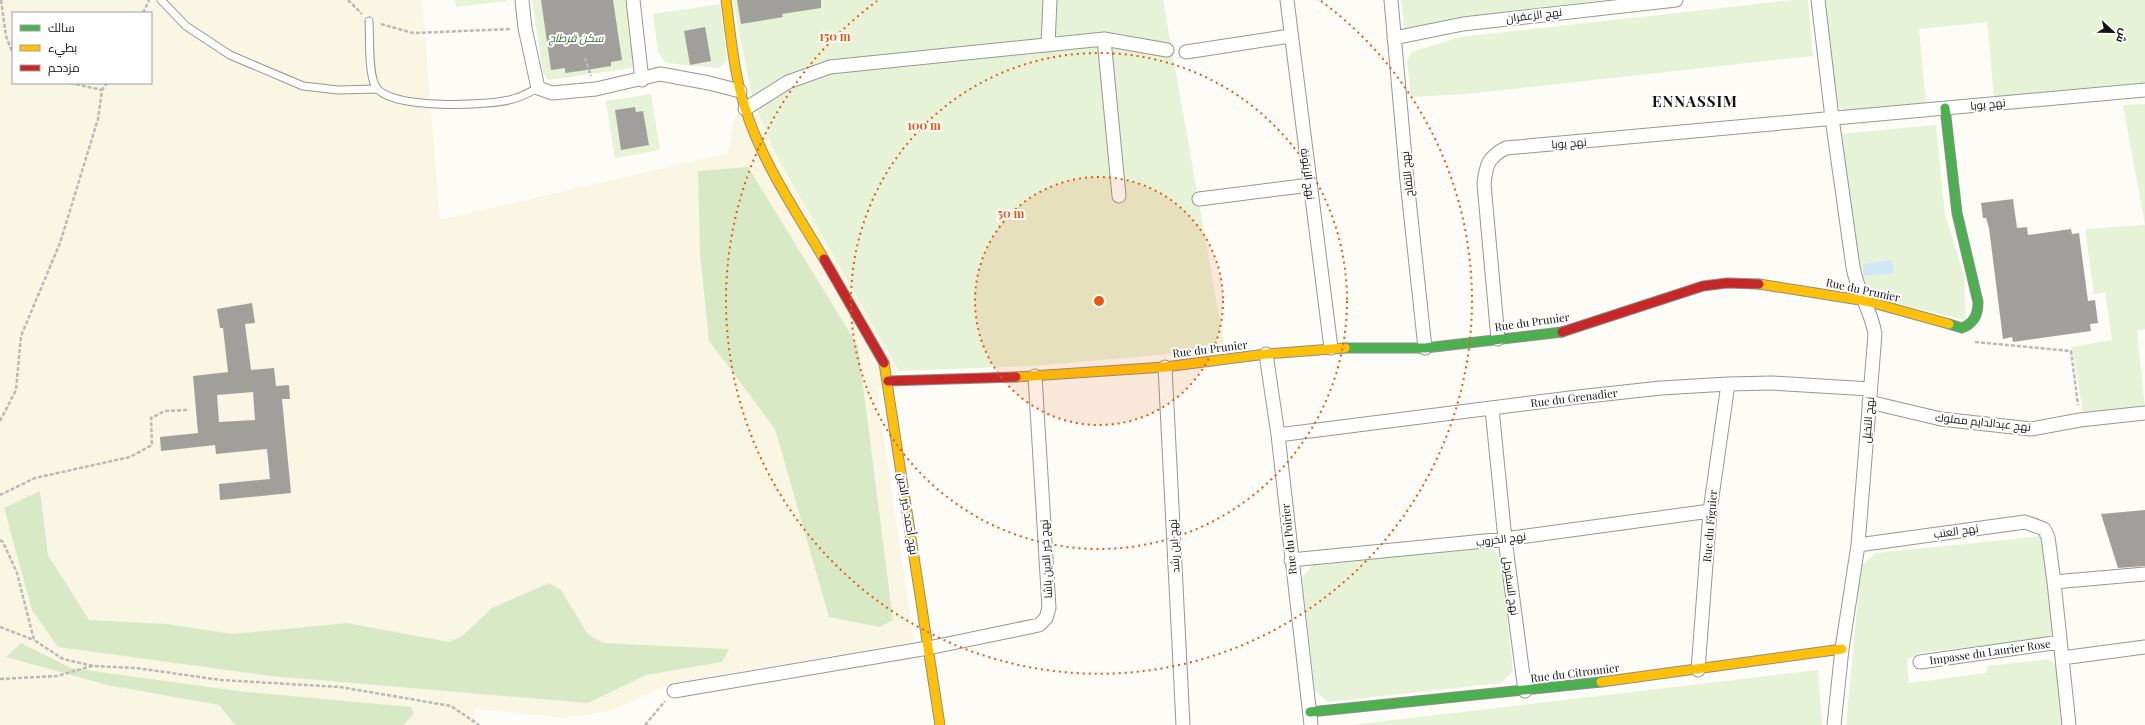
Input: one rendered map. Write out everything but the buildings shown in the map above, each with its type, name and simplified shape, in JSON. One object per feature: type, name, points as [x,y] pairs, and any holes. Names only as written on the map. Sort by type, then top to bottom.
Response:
[{"type":"street","points":[[522,0],[525,28],[538,88],[552,93],[596,89],[642,80],[660,74],[709,83],[740,91]]},
{"type":"street","points":[[633,0],[642,80]]},
{"type":"street","name":"نهج أحمد خير الدين","points":[[726,0],[740,91],[745,109],[767,163],[883,360],[888,381],[940,725]]},
{"type":"street","points":[[1048,45],[1050,0]]},
{"type":"street","name":"نهج الزيتونة","points":[[1287,0],[1290,36],[1331,348]]},
{"type":"street","name":"نهج التفاح","points":[[1391,0],[1425,348]]},
{"type":"street","name":"نهج الزعفران","points":[[1394,38],[1463,24],[1676,0]]},
{"type":"street","points":[[1818,0],[1832,118]]},
{"type":"street","points":[[1186,52],[1290,36]]},
{"type":"street","points":[[1104,39],[1119,196]]},
{"type":"street","points":[[745,109],[788,82],[830,67],[1104,39],[1167,50]]},
{"type":"street","name":"نهج يوبا","points":[[1498,339],[1484,184],[1486,168],[1494,154],[1506,148],[2145,90]]},
{"type":"street","points":[[1946,108],[1957,213],[1978,296],[1976,319],[1970,325],[1962,328]]},
{"type":"street","name":"نهج النخيل","points":[[1832,118],[1856,284],[1866,301],[1873,319],[1875,334],[1858,545],[1842,649],[1834,725]]},
{"type":"street","points":[[1199,199],[1310,186]]},
{"type":"street","name":"Rue du Prunier","points":[[888,381],[1035,376],[1165,367],[1266,354],[1331,348],[1425,348],[1558,333],[1582,327],[1619,312],[1703,286],[1727,283],[1757,284],[1789,288],[1866,301],[1962,328]]},
{"type":"street","name":"Rue du Poirier","points":[[1266,354],[1278,435],[1291,560],[1311,725]]},
{"type":"street","name":"نهج ابن رشد","points":[[1165,367],[1183,725]]},
{"type":"street","name":"نهج خير الدين باشا","points":[[928,648],[1032,628],[1039,626],[1046,618],[1049,608],[1035,376]]},
{"type":"street","name":"Rue du Grenadier","points":[[1278,435],[1578,397],[1728,384],[1772,383],[1870,395]]},
{"type":"street","name":"Rue du Figuier","points":[[1698,670],[1710,511],[1728,384]]},
{"type":"street","name":"نهج عبدالدايم مملوك","points":[[1870,395],[1941,419],[2031,429],[2080,420],[2145,413]]},
{"type":"street","name":"نهج السفرجل","points":[[1492,409],[1505,539],[1525,691]]},
{"type":"street","name":"نهج الخروب","points":[[1291,560],[1505,539],[1710,511]]},
{"type":"street","name":"نهج العنب","points":[[1858,545],[2025,522],[2044,529],[2048,537],[2054,582]]},
{"type":"street","points":[[2069,725],[2054,582],[2145,574]]},
{"type":"street","name":"Impasse du Laurier Rose","points":[[1920,662],[2060,642]]},
{"type":"street","points":[[2062,658],[2145,647]]},
{"type":"street","points":[[674,691],[928,648]]},
{"type":"street","name":"Rue du Citronnier","points":[[1310,712],[1525,691],[1698,670],[1842,649]]},
{"type":"lane","points":[[161,0],[186,26],[230,55],[303,86],[338,90],[377,89],[391,96],[419,103],[457,106],[513,99],[538,88]]},
{"type":"lane","points":[[369,21],[372,78],[377,89]]},
{"type":"path","points":[[1,0],[6,36],[12,51]]},
{"type":"path","points":[[143,12],[149,0]]},
{"type":"path","points":[[348,0],[369,21],[413,33],[525,28]]},
{"type":"path","points":[[75,84],[102,90]]},
{"type":"path","points":[[0,421],[16,390],[21,336],[60,243],[98,119],[102,90],[105,84]]},
{"type":"path","points":[[1962,328],[1970,341],[2071,351],[2080,420]]},
{"type":"path","points":[[0,495],[36,478],[130,457],[152,446],[152,418],[165,411],[187,410]]},
{"type":"path","points":[[0,540],[3,542],[17,573],[34,640]]},
{"type":"path","points":[[0,627],[34,640],[63,659],[93,666],[136,668],[221,680],[340,687],[451,706],[479,725]]},
{"type":"path","points":[[0,680],[57,676],[93,666]]},
{"type":"path","points":[[645,725],[674,691]]},
{"type":"shaded area","points":[[0,0],[422,0],[440,220],[728,153],[734,119],[752,97],[776,155],[899,371],[879,387],[879,407],[914,642],[672,683],[611,711],[565,718],[475,709],[476,725],[0,725]]},
{"type":"green space","points":[[455,0],[507,0],[507,1],[456,7]]},
{"type":"green space","name":"سكن قرطاج","points":[[532,0],[630,0],[639,63],[631,68],[548,80],[543,73]]},
{"type":"green space","points":[[733,0],[1163,0],[1225,349],[1034,366],[899,371],[776,155],[752,97]]},
{"type":"green space","points":[[1401,0],[1603,0],[1454,18],[1405,34]]},
{"type":"green space","points":[[1794,0],[1808,0],[1813,56],[1466,94],[1411,97],[1407,60],[1412,52],[1460,37]]},
{"type":"green space","points":[[1825,0],[2145,0],[2145,82],[1994,97],[1987,22],[1919,29],[1926,104],[1846,112],[1834,102]]},
{"type":"green space","points":[[720,4],[727,60],[719,68],[666,63],[658,52],[653,14]]},
{"type":"green space","points":[[651,94],[660,150],[615,158],[606,101]]},
{"type":"green space","points":[[2145,104],[2145,225],[2123,105]]},
{"type":"green space","points":[[1936,125],[1945,215],[1964,275],[1966,320],[1864,296],[1848,200],[1841,134]]},
{"type":"green space","points":[[748,167],[858,346],[893,620],[880,627],[829,617],[775,429],[709,341],[700,254],[698,171]]},
{"type":"green space","points":[[2145,225],[2145,329],[2137,331],[2145,408],[2084,417],[2072,347],[2112,340],[2105,292],[2094,295],[2085,229]]},
{"type":"green space","points":[[40,491],[48,555],[89,620],[166,624],[233,634],[347,623],[449,642],[462,636],[492,608],[549,583],[561,590],[588,634],[603,643],[729,649],[722,662],[646,675],[588,703],[270,676],[58,647],[32,610],[4,508]]},
{"type":"green space","points":[[2043,536],[2053,638],[1917,653],[1917,657],[1909,658],[1907,661],[1909,683],[1986,673],[1988,666],[2049,659],[2057,667],[2063,725],[1846,725],[1861,566],[1876,553]]},
{"type":"green space","points":[[1491,548],[1501,557],[1513,671],[1501,683],[1328,702],[1315,691],[1302,578],[1313,565]]},
{"type":"green space","points":[[21,643],[71,668],[238,691],[411,707],[414,714],[403,725],[235,725],[219,705],[107,685],[6,657]]},
{"type":"green space","points":[[1818,670],[1822,725],[1351,725]]},
{"type":"water","points":[[1892,260],[1893,273],[1864,276],[1863,264]]},
{"type":"traffic: fast","points":[[1945,108],[1957,213],[1978,302],[1976,315],[1970,324],[1962,328],[1949,324]]},
{"type":"traffic: fast","points":[[1345,348],[1425,348],[1562,332]]},
{"type":"traffic: fast","points":[[1310,712],[1601,682]]},
{"type":"traffic: slow","points":[[726,0],[738,82],[752,128],[770,167],[824,259]]},
{"type":"traffic: slow","points":[[1759,284],[1866,301],[1949,324]]},
{"type":"traffic: slow","points":[[1016,377],[1165,367],[1266,354],[1345,348]]},
{"type":"traffic: slow","points":[[884,363],[940,725]]},
{"type":"traffic: slow","points":[[1601,682],[1842,649]]},
{"type":"traffic: jam","points":[[824,259],[884,363]]},
{"type":"traffic: jam","points":[[1562,332],[1703,286],[1727,283],[1759,284]]},
{"type":"traffic: jam","points":[[888,381],[1016,377]]},
{"type":"district","name":"ENNASSIM","points":[[1695,102]]}]
